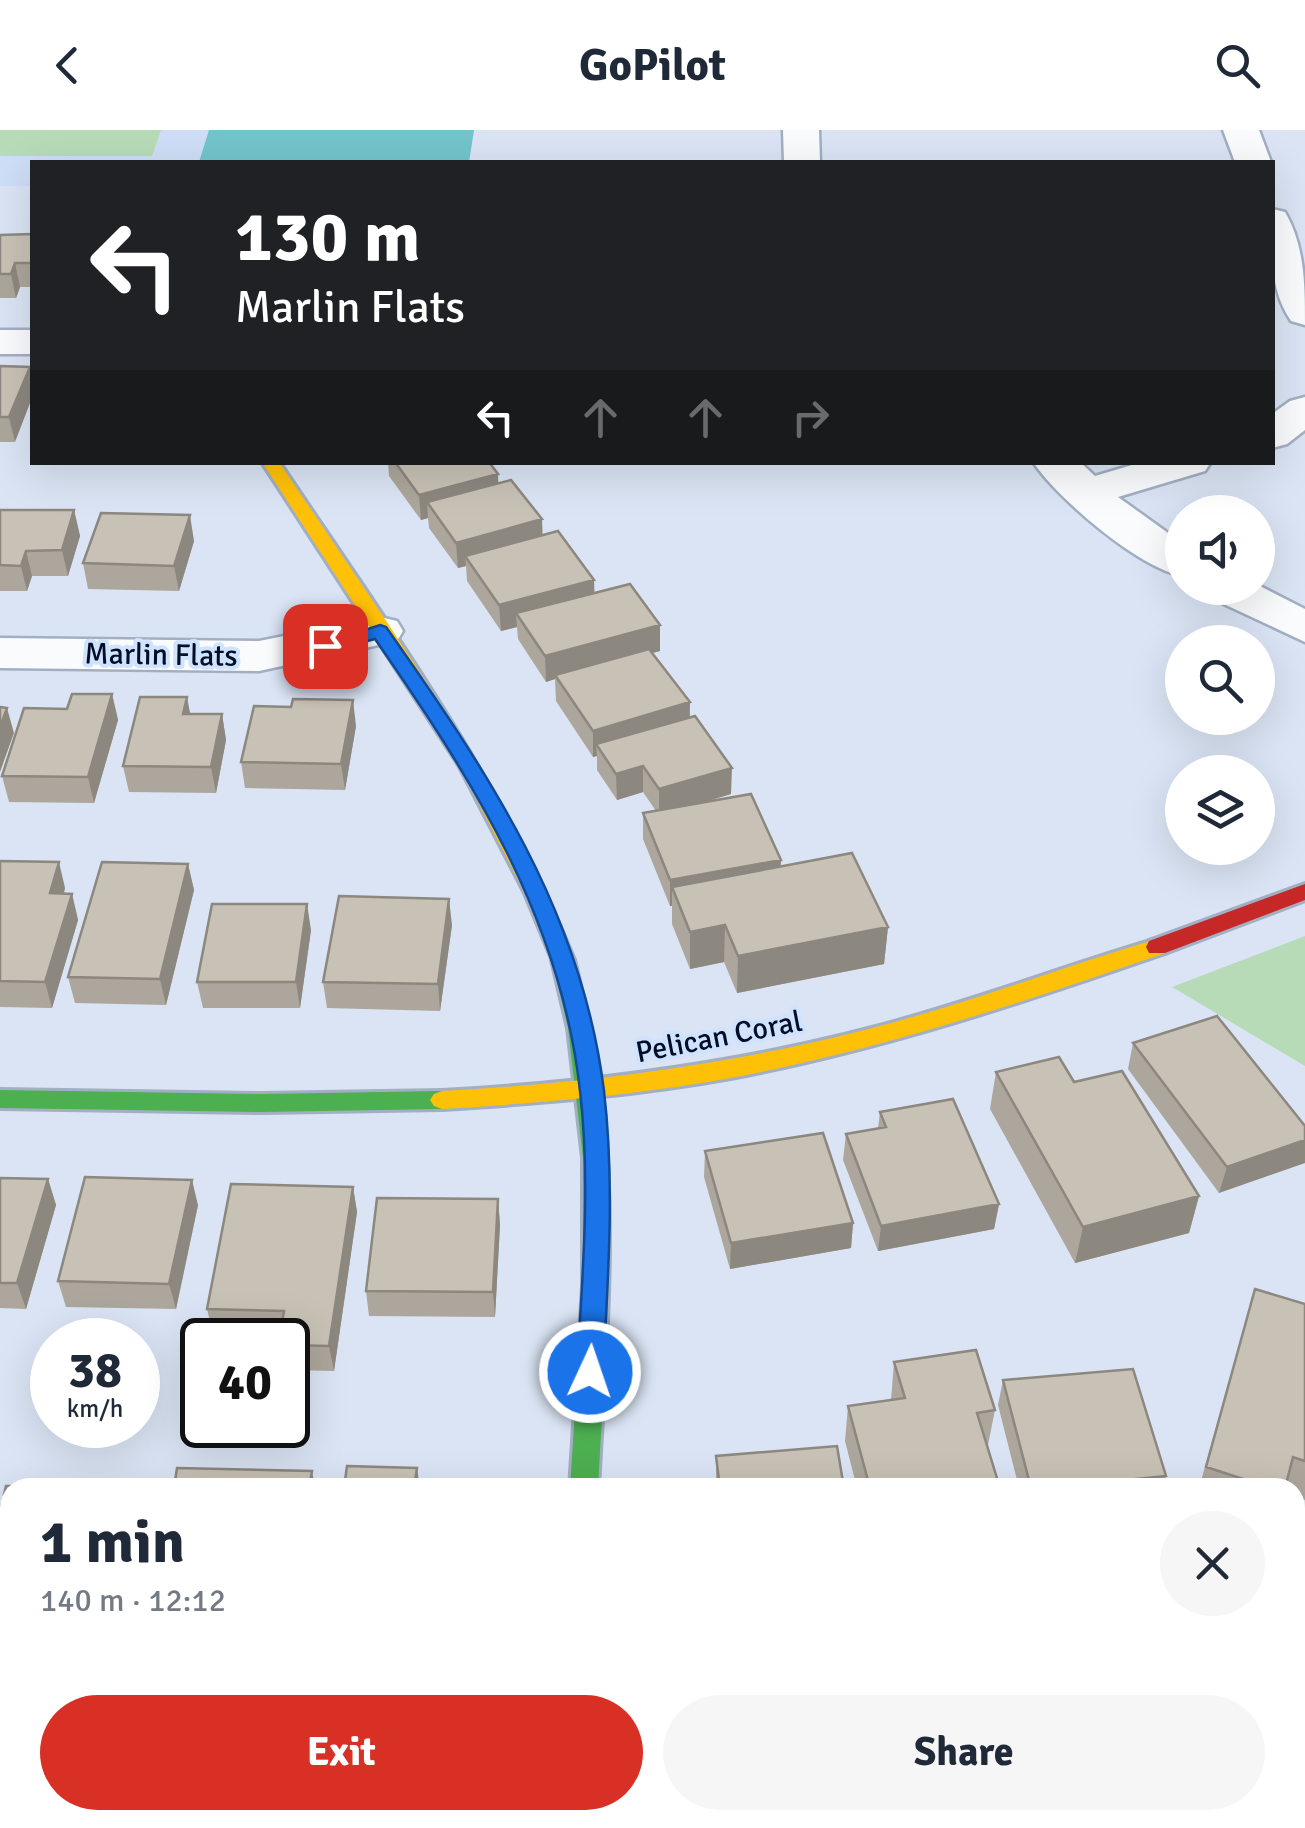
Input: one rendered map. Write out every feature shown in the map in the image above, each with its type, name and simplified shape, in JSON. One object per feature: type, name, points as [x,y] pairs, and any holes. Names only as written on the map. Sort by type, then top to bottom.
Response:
[{"type":"street","points":[[800,130],[802,160]]},
{"type":"street","points":[[1241,130],[1251,160]]},
{"type":"street","points":[[1275,229],[1305,314]]},
{"type":"street","points":[[0,342],[30,342]]},
{"type":"street","points":[[1275,433],[1305,410]]},
{"type":"street","points":[[272,465],[470,762],[532,876],[565,968],[592,1090],[598,1219],[585,1478]]},
{"type":"street","points":[[1057,465],[1126,527],[1165,552]]},
{"type":"street","points":[[1087,492],[1180,465]]},
{"type":"street","points":[[1260,605],[1305,628]]},
{"type":"street","name":"Marlin Flats","points":[[0,653],[258,656],[380,631]]},
{"type":"street","name":"Pelican Coral","points":[[0,1100],[299,1104],[592,1090],[698,1075],[923,1024],[1073,978],[1305,892]]},
{"type":"shaded area","points":[[0,130],[474,130],[469,160],[30,160],[30,186],[0,186]]},
{"type":"shaded area","points":[[0,130],[161,130],[152,156],[0,156]]},
{"type":"shaded area","points":[[209,130],[474,130],[469,160],[200,160]]},
{"type":"shaded area","points":[[1305,936],[1305,1066],[1172,987]]},
{"type":"building","points":[[30,234],[30,263],[15,263],[11,274],[0,274],[0,235]]},
{"type":"building","points":[[0,366],[30,367],[9,417],[0,417]]},
{"type":"building","points":[[397,465],[491,465],[498,474],[419,495]]},
{"type":"building","points":[[511,480],[542,519],[456,543],[427,502]]},
{"type":"building","points":[[0,510],[74,510],[62,550],[26,551],[21,566],[0,565]]},
{"type":"building","points":[[101,513],[190,515],[174,566],[83,563]]},
{"type":"building","points":[[558,531],[594,580],[499,605],[465,556]]},
{"type":"building","points":[[630,584],[660,625],[545,656],[516,613]]},
{"type":"building","points":[[649,649],[690,702],[593,731],[555,675]]},
{"type":"building","points":[[72,694],[112,694],[88,777],[2,776],[24,708],[67,709]]},
{"type":"building","points":[[140,697],[187,697],[183,714],[222,714],[211,767],[123,766]]},
{"type":"building","points":[[293,699],[353,700],[341,764],[241,762],[254,706],[291,707]]},
{"type":"building","points":[[0,707],[7,708],[0,727]]},
{"type":"building","points":[[695,716],[732,768],[659,789],[643,766],[616,774],[596,744]]},
{"type":"building","points":[[751,794],[781,860],[670,880],[643,813]]},
{"type":"building","points":[[852,853],[888,927],[738,956],[725,925],[690,932],[672,887]]},
{"type":"building","points":[[0,861],[59,862],[50,893],[72,894],[45,982],[0,981]]},
{"type":"building","points":[[102,862],[188,864],[160,979],[68,977]]},
{"type":"building","points":[[339,896],[449,899],[438,984],[323,982]]},
{"type":"building","points":[[212,904],[307,904],[296,982],[197,982]]},
{"type":"building","points":[[1217,1016],[1305,1126],[1305,1140],[1227,1167],[1133,1043]]},
{"type":"building","points":[[1059,1057],[1074,1082],[1122,1071],[1199,1196],[1083,1227],[996,1072]]},
{"type":"building","points":[[953,1099],[999,1204],[881,1226],[846,1134],[886,1127],[880,1112]]},
{"type":"building","points":[[823,1133],[853,1223],[731,1243],[705,1151]]},
{"type":"building","points":[[85,1177],[192,1180],[169,1284],[58,1281]]},
{"type":"building","points":[[0,1178],[48,1179],[17,1283],[0,1283]]},
{"type":"building","points":[[231,1184],[353,1187],[329,1346],[310,1346],[310,1318],[283,1318],[284,1311],[207,1309]]},
{"type":"building","points":[[377,1198],[498,1199],[493,1292],[366,1291]]},
{"type":"building","points":[[1255,1289],[1305,1304],[1305,1461],[1293,1457],[1288,1478],[1240,1478],[1206,1467]]},
{"type":"building","points":[[976,1350],[995,1410],[977,1413],[997,1478],[867,1478],[848,1406],[905,1398],[894,1362]]},
{"type":"building","points":[[1133,1369],[1166,1476],[1028,1478],[1003,1380]]},
{"type":"building","points":[[837,1446],[842,1478],[719,1478],[716,1456]]},
{"type":"building","points":[[347,1466],[417,1468],[416,1478],[345,1478]]},
{"type":"building","points":[[177,1468],[312,1471],[311,1478],[176,1478]]},
{"type":"traffic: fast","points":[[563,960],[579,1028],[595,1158],[596,1287],[585,1478]]},
{"type":"traffic: fast","points":[[0,1099],[262,1103],[442,1100]]},
{"type":"traffic: slow","points":[[272,465],[470,765],[505,828],[563,960]]},
{"type":"traffic: slow","points":[[442,1100],[610,1087],[776,1060],[968,1010],[1157,947]]},
{"type":"traffic: jam","points":[[1157,947],[1305,892]]},
{"type":"route","points":[[325,646],[380,631],[470,762],[532,876],[582,1028],[592,1090],[598,1219],[590,1372]]}]
